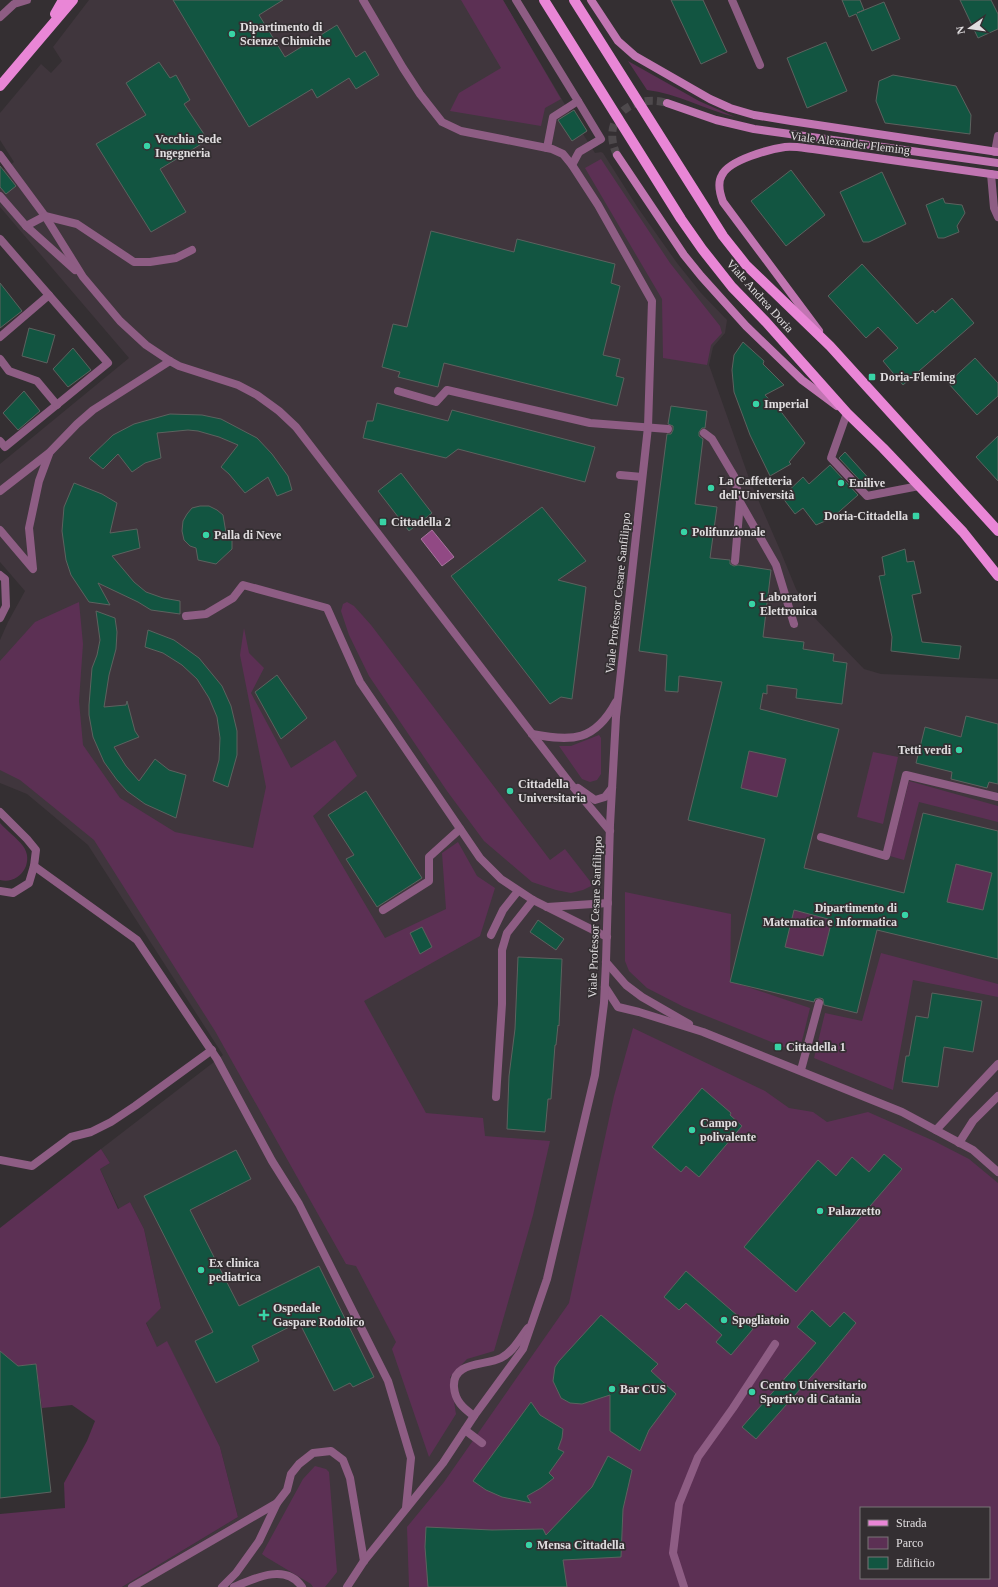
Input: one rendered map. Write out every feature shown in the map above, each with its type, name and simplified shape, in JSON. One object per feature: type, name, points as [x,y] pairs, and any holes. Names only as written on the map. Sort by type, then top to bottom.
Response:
[{"type":"main road","points":[[42,36],[63,0]]},
{"type":"main road","points":[[0,86],[73,0]]},
{"type":"main road","name":"Viale Andrea Doria","points":[[544,0],[681,219],[702,249],[732,287],[847,413],[883,448],[962,532],[998,576]]},
{"type":"main road","name":"Viale Andrea Doria","points":[[574,0],[723,236],[746,265],[830,346],[998,531]]},
{"type":"main road","name":"Viale Alexander Fleming","points":[[591,0],[618,41],[635,56],[703,95],[730,108],[754,115],[783,120],[997,152]]},
{"type":"main road","points":[[667,103],[716,120],[754,129],[998,163]]},
{"type":"main road","name":"Viale Alexander Fleming","points":[[830,346],[723,202],[719,184],[722,174],[745,158],[767,150],[787,147],[813,149],[994,175]]},
{"type":"main road","points":[[617,155],[684,255],[701,276],[746,326],[802,380],[847,413]]},
{"type":"street","points":[[0,17],[14,4],[27,0]]},
{"type":"street","name":"Viale Professor Cesare Sanfilippo","points":[[347,1587],[364,1561],[443,1463],[474,1416],[523,1349],[547,1279],[595,1075],[606,962],[610,831],[616,717],[648,427],[652,301],[598,206],[572,165],[563,154],[552,149],[461,131],[442,122],[420,94],[403,68],[363,0]]},
{"type":"street","points":[[516,0],[600,139],[579,152],[572,165]]},
{"type":"street","points":[[732,0],[760,65]]},
{"type":"street","points":[[547,148],[553,117],[578,101]]},
{"type":"street","points":[[997,152],[998,136]]},
{"type":"street","points":[[0,155],[45,216],[83,277]]},
{"type":"street","points":[[994,175],[994,208],[998,217]]},
{"type":"street","points":[[0,196],[26,226],[83,277],[120,321],[146,345],[179,366],[238,385],[257,395],[279,411],[296,427],[569,782],[610,831]]},
{"type":"street","points":[[26,226],[45,216],[77,224],[134,262],[150,262],[176,258],[192,250]]},
{"type":"street","points":[[0,239],[108,363],[5,447],[0,441]]},
{"type":"street","points":[[0,337],[49,295]]},
{"type":"street","points":[[0,359],[9,371],[37,381],[57,405]]},
{"type":"street","points":[[0,491],[49,454],[72,428],[93,410],[170,361]]},
{"type":"street","points":[[398,391],[436,402],[447,390],[590,423],[668,429]]},
{"type":"street","points":[[847,413],[831,458],[867,496],[919,486]]},
{"type":"street","points":[[704,433],[712,439],[734,476],[740,502],[776,565],[794,624]]},
{"type":"street","points":[[0,530],[33,569],[29,528],[39,480],[49,454]]},
{"type":"street","points":[[620,475],[642,477]]},
{"type":"street","points":[[735,561],[740,502]]},
{"type":"street","points":[[0,574],[5,579],[6,606],[0,618]]},
{"type":"street","points":[[186,616],[206,614],[233,598],[244,585],[326,608],[360,682],[480,858],[501,879],[518,891],[546,907],[607,937]]},
{"type":"street","points":[[532,734],[567,739],[581,737],[600,725],[611,711],[618,698]]},
{"type":"street","points":[[821,837],[886,856],[906,775],[998,797]]},
{"type":"street","points":[[569,782],[595,800],[605,797],[612,788]]},
{"type":"street","points":[[0,812],[36,850],[34,866],[29,883],[13,893],[0,891]]},
{"type":"street","points":[[383,910],[429,881],[428,857],[460,829]]},
{"type":"street","points":[[34,866],[138,940],[212,1050],[272,1161],[299,1204],[388,1381],[411,1458],[406,1509]]},
{"type":"street","points":[[491,935],[503,910],[518,891]]},
{"type":"street","points":[[496,1097],[502,1004],[502,950],[507,933],[533,900]]},
{"type":"street","points":[[546,907],[608,903]]},
{"type":"street","points":[[606,962],[619,978],[642,997],[703,1032]]},
{"type":"street","points":[[604,987],[618,1007],[703,1032],[801,1070],[902,1112],[973,1150],[998,1172]]},
{"type":"street","points":[[801,1070],[819,1003]]},
{"type":"street","points":[[0,1160],[32,1166],[71,1137],[91,1132],[117,1118],[212,1050]]},
{"type":"street","points":[[936,1130],[998,1064]]},
{"type":"street","points":[[960,1142],[973,1120],[998,1096]]},
{"type":"street","points":[[474,1416],[462,1407],[457,1400],[454,1384],[458,1372],[469,1366],[489,1362],[508,1354],[532,1322]]},
{"type":"street","points":[[684,1587],[673,1553],[679,1504],[698,1457],[733,1408],[775,1344]]},
{"type":"street","points":[[465,1430],[482,1443]]},
{"type":"street","points":[[222,1587],[241,1566],[259,1541],[277,1503],[286,1490],[291,1474],[299,1464],[313,1453],[331,1451],[343,1460],[350,1478],[364,1561]]},
{"type":"street","points":[[132,1587],[277,1503]]},
{"type":"street","points":[[241,1566],[245,1573],[253,1579]]},
{"type":"street","points":[[234,1587],[270,1574],[282,1574],[291,1577],[302,1587]]},
{"type":"shaded area","name":"Cittadella Universitaria","points":[[89,0],[503,0],[570,113],[574,111],[587,132],[583,134],[595,153],[603,153],[638,208],[677,263],[701,293],[727,320],[725,333],[713,347],[709,365],[750,481],[796,589],[809,612],[864,669],[881,674],[998,679],[998,1587],[122,1587],[238,1517],[220,1447],[167,1342],[157,1348],[146,1322],[161,1308],[144,1229],[130,1202],[119,1209],[100,1169],[110,1163],[101,1149],[223,1055],[88,845],[27,794],[0,783],[0,640],[25,591],[0,562],[0,464],[129,358],[0,207],[0,172],[14,162],[0,140],[0,113],[41,64],[51,73],[62,61],[53,47]]},
{"type":"shaded area","points":[[432,530],[454,557],[442,566],[421,539]]},
{"type":"green space","points":[[461,0],[503,0],[561,99],[545,108],[541,126],[450,111],[459,93],[501,68]]},
{"type":"green space","points":[[628,61],[699,101],[735,117],[669,94],[647,90]]},
{"type":"green space","points":[[601,159],[670,263],[720,326],[722,333],[711,345],[707,365],[663,358],[662,299],[585,168]]},
{"type":"green space","points":[[79,602],[83,644],[79,701],[83,745],[120,798],[175,832],[253,848],[266,787],[240,655],[244,628],[249,653],[264,668],[251,693],[291,768],[335,740],[357,776],[313,816],[385,938],[446,909],[442,853],[458,842],[477,876],[495,888],[480,936],[364,1001],[426,1113],[483,1118],[485,1136],[550,1141],[533,1215],[494,1351],[467,1359],[450,1377],[456,1414],[429,1457],[392,1349],[396,1342],[356,1266],[346,1264],[215,1031],[94,840],[20,780],[0,770],[0,661],[35,622]]},
{"type":"green space","points":[[347,602],[354,606],[371,625],[550,860],[565,849],[593,885],[583,890],[571,893],[532,882],[484,841],[447,791],[369,676],[349,635],[341,611],[343,604]]},
{"type":"green space","points":[[599,735],[601,738],[601,774],[597,780],[590,782],[582,779],[559,746],[571,746]]},
{"type":"green space","points":[[749,751],[786,759],[777,797],[741,788]]},
{"type":"green space","points":[[873,752],[898,757],[883,824],[857,817]]},
{"type":"green space","points":[[909,781],[998,806],[998,822],[919,802],[904,860],[890,856]]},
{"type":"green space","points":[[0,823],[23,846],[27,859],[24,871],[14,879],[7,881],[0,880]]},
{"type":"green space","points":[[956,864],[992,873],[983,910],[947,902]]},
{"type":"green space","points":[[625,892],[731,914],[730,981],[810,1008],[799,1053],[684,1007],[647,988],[629,971],[625,961]]},
{"type":"green space","points":[[794,910],[832,919],[823,956],[785,947]]},
{"type":"green space","points":[[881,953],[998,984],[998,997],[913,980],[893,1090],[814,1058],[825,1013],[862,1021]]},
{"type":"green space","name":"Centro Universitario Sportivo di Catania","points":[[633,1028],[765,1091],[789,1108],[813,1112],[827,1122],[868,1112],[934,1141],[969,1159],[998,1183],[998,1587],[409,1587],[407,1527],[444,1482],[569,1303],[614,1096]]},
{"type":"green space","points":[[101,1149],[110,1163],[100,1169],[118,1209],[130,1202],[144,1229],[161,1308],[146,1323],[157,1347],[167,1341],[220,1447],[238,1517],[122,1587],[0,1587],[0,1514],[65,1508],[64,1483],[87,1441],[95,1421],[72,1405],[42,1408],[36,1364],[18,1366],[0,1351],[0,1228]]},
{"type":"green space","points":[[315,1466],[326,1469],[329,1472],[337,1572],[325,1587],[313,1587],[311,1584],[262,1554],[303,1479]]},
{"type":"building","name":"Dipartimento di Scienze Chimiche","points":[[173,0],[283,0],[259,15],[285,57],[337,25],[356,57],[365,51],[379,75],[356,89],[349,78],[317,98],[312,89],[249,127]]},
{"type":"building","points":[[671,0],[703,0],[727,52],[701,64]]},
{"type":"building","points":[[842,0],[860,0],[864,10],[857,13],[884,2],[900,39],[872,51],[856,14],[849,17]]},
{"type":"building","points":[[960,0],[991,0],[998,14],[998,29],[978,38]]},
{"type":"building","points":[[826,42],[847,91],[807,108],[787,58]]},
{"type":"building","name":"Vecchia Sede Ingegneria","points":[[159,62],[170,78],[176,75],[190,100],[184,104],[208,140],[160,169],[186,212],[151,232],[96,144],[146,115],[126,83]]},
{"type":"building","points":[[893,75],[956,86],[971,115],[970,134],[885,123],[876,101],[879,81]]},
{"type":"building","points":[[574,110],[587,131],[572,141],[558,120]]},
{"type":"building","points":[[0,166],[16,186],[6,194],[0,187]]},
{"type":"building","points":[[791,170],[825,215],[786,246],[751,201]]},
{"type":"building","points":[[882,172],[906,224],[869,242],[863,242],[840,192]]},
{"type":"building","points":[[943,198],[945,203],[962,205],[965,213],[957,226],[959,232],[944,238],[938,238],[926,205]]},
{"type":"building","points":[[431,231],[514,252],[517,239],[615,264],[611,283],[620,286],[603,355],[620,359],[616,376],[624,378],[617,406],[444,363],[438,387],[398,377],[400,372],[382,367],[393,324],[407,327]]},
{"type":"building","points":[[862,264],[917,324],[933,310],[935,313],[952,298],[974,323],[903,385],[883,361],[898,348],[878,327],[866,338],[828,296]]},
{"type":"building","points":[[0,283],[22,311],[0,328]]},
{"type":"building","points":[[29,328],[55,335],[47,363],[22,356]]},
{"type":"building","name":"Imperial","points":[[743,342],[764,361],[763,364],[784,385],[765,395],[782,413],[805,443],[789,462],[791,464],[770,476],[750,435],[734,392],[732,370],[734,355]]},
{"type":"building","points":[[73,348],[91,370],[68,387],[53,369]]},
{"type":"building","points":[[975,358],[998,383],[998,396],[977,415],[948,383]]},
{"type":"building","points":[[24,391],[40,411],[18,430],[3,413]]},
{"type":"building","points":[[377,403],[448,421],[452,410],[595,447],[585,482],[458,449],[446,458],[363,438],[367,421],[373,421]]},
{"type":"building","points":[[671,406],[707,411],[705,428],[702,428],[699,432],[699,436],[703,439],[695,504],[717,507],[710,558],[730,560],[730,564],[734,566],[738,565],[771,570],[763,637],[804,642],[803,649],[834,654],[833,661],[847,663],[842,704],[796,698],[797,689],[767,685],[767,694],[763,693],[760,709],[839,729],[804,868],[904,893],[923,813],[998,831],[998,959],[877,930],[857,1013],[824,1005],[823,999],[820,998],[815,999],[814,1002],[730,982],[765,839],[688,820],[722,682],[679,676],[678,692],[665,691],[667,655],[639,651],[667,434],[671,434],[673,430],[673,426],[668,424]],"holes":[[[749,751],[786,759],[777,797],[741,788]],[[956,864],[992,873],[983,910],[947,902]],[[794,910],[832,920],[823,956],[785,947]]]},
{"type":"building","points":[[170,414],[202,415],[221,419],[257,438],[272,454],[288,476],[292,490],[277,496],[268,477],[245,493],[221,467],[238,445],[219,437],[198,431],[188,430],[157,433],[161,458],[145,463],[132,472],[118,454],[103,469],[89,458],[113,435],[134,424]]},
{"type":"building","points":[[998,436],[998,481],[976,457]]},
{"type":"building","points":[[845,452],[872,482],[866,487],[839,458]]},
{"type":"building","points":[[830,465],[858,495],[832,518],[816,525],[803,508],[795,514],[782,497],[803,477],[809,484]]},
{"type":"building","points":[[401,473],[432,513],[409,531],[378,491]]},
{"type":"building","points":[[74,483],[102,494],[117,503],[110,533],[137,529],[140,548],[112,556],[134,582],[146,592],[163,598],[180,601],[180,614],[151,610],[138,602],[98,583],[110,605],[89,602],[71,575],[66,560],[62,531],[64,507]]},
{"type":"building","name":"Palla di Neve","points":[[209,506],[223,515],[226,533],[232,537],[232,549],[216,564],[198,560],[196,548],[190,546],[184,540],[182,531],[183,521],[192,508]]},
{"type":"building","points":[[542,507],[586,561],[558,580],[586,587],[572,699],[561,697],[550,704],[451,576]]},
{"type":"building","points":[[905,549],[907,562],[914,561],[921,593],[912,595],[922,642],[961,646],[959,659],[891,651],[892,637],[879,576],[885,575],[882,557]]},
{"type":"building","points":[[96,611],[115,618],[117,632],[116,649],[109,675],[104,707],[126,705],[127,701],[135,731],[139,737],[114,747],[126,766],[139,781],[155,759],[169,770],[186,775],[176,818],[145,804],[127,791],[104,762],[93,737],[89,715],[89,705],[92,668],[97,655],[100,640]]},
{"type":"building","points":[[148,630],[174,640],[199,658],[222,686],[231,706],[237,731],[237,755],[228,787],[213,781],[219,760],[220,738],[217,717],[209,698],[197,679],[182,665],[163,653],[145,647]]},
{"type":"building","points":[[277,675],[307,718],[281,739],[255,692]]},
{"type":"building","name":"Tetti verdi","points":[[966,716],[998,724],[998,784],[989,782],[987,788],[951,779],[952,772],[916,763],[925,727],[961,737]]},
{"type":"building","points":[[366,791],[422,878],[377,907],[346,859],[354,855],[328,815]]},
{"type":"building","points":[[538,920],[564,939],[556,950],[530,932]]},
{"type":"building","points":[[422,927],[432,947],[420,954],[410,933]]},
{"type":"building","points":[[518,957],[562,959],[559,1026],[558,1025],[555,1045],[551,1099],[548,1099],[545,1132],[507,1129],[509,1076],[515,1029]]},
{"type":"building","points":[[932,993],[982,1001],[973,1052],[944,1047],[938,1087],[902,1082],[906,1056],[909,1056],[916,1016],[928,1018]]},
{"type":"building","name":"Campo polivalente","points":[[702,1088],[731,1113],[730,1115],[742,1126],[699,1177],[686,1166],[681,1172],[652,1147]]},
{"type":"building","name":"Ex clinica pediatrica","points":[[236,1150],[251,1179],[190,1210],[239,1306],[319,1266],[374,1377],[353,1387],[350,1383],[334,1391],[299,1322],[252,1346],[259,1361],[216,1383],[195,1341],[213,1332],[144,1196]]},
{"type":"building","name":"Palazzetto","points":[[884,1154],[902,1169],[796,1292],[744,1247],[818,1160],[836,1176],[852,1157],[869,1172]]},
{"type":"building","name":"Spogliatoio","points":[[686,1271],[753,1329],[731,1355],[716,1342],[722,1335],[686,1303],[679,1310],[664,1297]]},
{"type":"building","points":[[812,1310],[830,1327],[844,1312],[856,1323],[818,1369],[756,1439],[742,1427],[816,1343],[797,1327]]},
{"type":"building","points":[[601,1315],[658,1364],[651,1371],[676,1394],[649,1430],[640,1451],[610,1431],[610,1395],[582,1404],[570,1403],[561,1398],[553,1381],[555,1367],[559,1361]]},
{"type":"building","points":[[0,1351],[18,1366],[36,1364],[51,1492],[0,1498]]},
{"type":"building","points":[[531,1402],[540,1415],[563,1429],[562,1438],[558,1449],[564,1452],[549,1473],[554,1478],[527,1496],[531,1503],[502,1497],[486,1490],[473,1481]]},
{"type":"building","points":[[608,1456],[632,1470],[623,1509],[621,1557],[563,1560],[567,1587],[428,1587],[425,1547],[426,1527],[492,1530],[543,1529],[546,1535],[592,1487]]},
{"type":"tunnel","points":[[617,155],[613,142],[613,130],[616,120],[622,112],[631,106],[642,102],[654,101],[667,103]]},
{"type":"place","name":"Dipartimento di Scienze Chimiche","points":[[232,34]]},
{"type":"place","name":"Vecchia Sede Ingegneria","points":[[147,146]]},
{"type":"place","name":"Doria-Fleming","points":[[872,377]]},
{"type":"place","name":"Imperial","points":[[756,404]]},
{"type":"place","name":"Enilive","points":[[841,483]]},
{"type":"place","name":"La Caffetteria dell'Università","points":[[711,488]]},
{"type":"place","name":"Doria-Cittadella","points":[[916,516]]},
{"type":"place","name":"Cittadella 2","points":[[383,522]]},
{"type":"place","name":"Polifunzionale","points":[[684,532]]},
{"type":"place","name":"Palla di Neve","points":[[206,535]]},
{"type":"place","name":"Laboratori Elettronica","points":[[752,604]]},
{"type":"place","name":"Tetti verdi","points":[[959,750]]},
{"type":"place","name":"Cittadella Universitaria","points":[[510,791]]},
{"type":"place","name":"Dipartimento di Matematica e Informatica","points":[[905,915]]},
{"type":"place","name":"Cittadella 1","points":[[778,1047]]},
{"type":"place","name":"Campo polivalente","points":[[692,1130]]},
{"type":"place","name":"Palazzetto","points":[[820,1211]]},
{"type":"place","name":"Ex clinica pediatrica","points":[[201,1270]]},
{"type":"place","name":"Ospedale Gaspare Rodolico","points":[[264,1315]]},
{"type":"place","name":"Spogliatoio","points":[[724,1320]]},
{"type":"place","name":"Bar CUS","points":[[612,1389]]},
{"type":"place","name":"Centro Universitario Sportivo di Catania","points":[[752,1392]]},
{"type":"place","name":"Mensa Cittadella","points":[[529,1545]]}]
